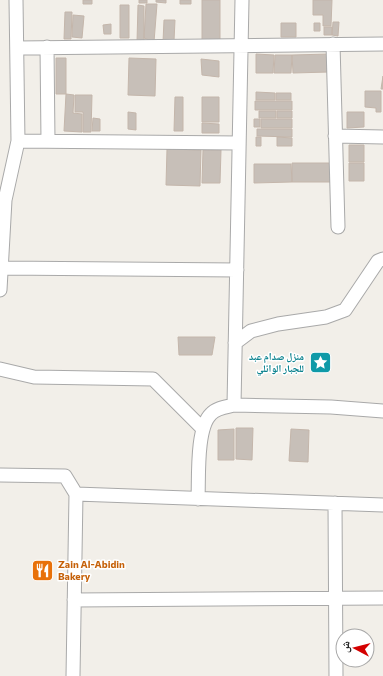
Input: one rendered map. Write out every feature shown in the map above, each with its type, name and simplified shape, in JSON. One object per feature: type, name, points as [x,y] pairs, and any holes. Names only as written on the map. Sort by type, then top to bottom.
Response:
[{"type":"street","points":[[0,290],[3,268],[3,200],[18,141],[16,0]]},
{"type":"street","points":[[234,405],[242,0]]},
{"type":"street","points":[[333,44],[338,227]]},
{"type":"street","points":[[17,48],[383,44]]},
{"type":"street","points":[[47,47],[48,141]]},
{"type":"street","points":[[335,136],[383,138]]},
{"type":"street","points":[[18,141],[239,143]]},
{"type":"street","points":[[235,343],[251,331],[278,324],[326,316],[345,310],[378,261],[383,259]]},
{"type":"street","points":[[3,268],[237,270]]},
{"type":"street","points":[[0,369],[34,377],[153,379],[202,428]]},
{"type":"street","points":[[198,498],[202,428],[210,414],[222,408],[234,405],[331,407],[383,412]]},
{"type":"street","points":[[0,475],[66,476],[76,494],[73,676]]},
{"type":"street","points":[[76,494],[383,505]]},
{"type":"street","points":[[335,503],[336,676]]},
{"type":"street","points":[[74,600],[383,598]]},
{"type":"building","points":[[83,0],[92,0],[92,4],[83,4]]},
{"type":"building","points":[[139,0],[147,0],[147,3],[139,3]]},
{"type":"building","points":[[156,0],[166,0],[166,3],[156,2]]},
{"type":"building","points":[[180,0],[191,0],[191,4],[180,4]]},
{"type":"building","points":[[202,0],[220,0],[220,41],[202,41]]},
{"type":"building","points":[[313,0],[332,0],[331,26],[323,26],[323,15],[313,15]]},
{"type":"building","points":[[146,4],[157,4],[154,42],[144,38]]},
{"type":"building","points":[[120,5],[129,5],[129,38],[120,38]]},
{"type":"building","points":[[138,5],[144,6],[144,42],[137,42]]},
{"type":"building","points":[[65,12],[72,12],[71,39],[64,39]]},
{"type":"building","points":[[73,15],[84,16],[82,38],[72,37]]},
{"type":"building","points":[[164,20],[175,20],[174,41],[163,42]]},
{"type":"building","points":[[333,22],[339,22],[338,36],[332,35]]},
{"type":"building","points":[[281,23],[296,23],[296,37],[281,37]]},
{"type":"building","points":[[314,23],[320,23],[320,31],[314,31]]},
{"type":"building","points":[[111,24],[111,34],[104,34],[103,25]]},
{"type":"building","points":[[324,27],[332,27],[332,35],[324,35]]},
{"type":"building","points":[[256,54],[274,55],[273,73],[256,73]]},
{"type":"building","points":[[329,54],[329,72],[293,73],[292,55]]},
{"type":"building","points":[[275,55],[292,55],[291,73],[274,73]]},
{"type":"building","points":[[56,58],[66,58],[66,94],[56,94]]},
{"type":"building","points":[[129,58],[156,59],[155,96],[128,95]]},
{"type":"building","points":[[201,59],[219,61],[219,77],[202,75]]},
{"type":"building","points":[[383,76],[383,89],[381,89]]},
{"type":"building","points":[[365,91],[381,91],[381,112],[376,112],[376,108],[365,107]]},
{"type":"building","points":[[256,92],[275,93],[275,100],[256,100]]},
{"type":"building","points":[[276,93],[291,93],[291,100],[276,100]]},
{"type":"building","points":[[66,94],[74,95],[73,113],[82,114],[82,132],[64,131]]},
{"type":"building","points":[[75,95],[92,95],[91,132],[83,132],[83,112],[75,112]]},
{"type":"building","points":[[175,97],[183,97],[183,131],[174,131]]},
{"type":"building","points":[[202,97],[219,97],[219,122],[202,122]]},
{"type":"building","points":[[255,101],[292,101],[292,110],[255,110]]},
{"type":"building","points":[[259,111],[276,111],[276,118],[259,118]]},
{"type":"building","points":[[277,111],[292,111],[292,118],[277,118]]},
{"type":"building","points":[[128,112],[136,113],[136,130],[128,129]]},
{"type":"building","points":[[347,112],[364,112],[364,127],[347,128]]},
{"type":"building","points":[[93,118],[100,119],[100,131],[92,131]]},
{"type":"building","points":[[254,119],[260,119],[260,127],[254,127]]},
{"type":"building","points":[[261,119],[292,119],[292,128],[261,128]]},
{"type":"building","points":[[202,123],[219,124],[219,133],[202,133]]},
{"type":"building","points":[[257,129],[292,129],[292,137],[257,136]]},
{"type":"building","points":[[256,137],[261,137],[261,146],[256,146]]},
{"type":"building","points":[[277,137],[292,138],[292,146],[277,146]]},
{"type":"building","points":[[349,145],[364,145],[364,162],[349,162]]},
{"type":"building","points":[[167,149],[201,150],[200,186],[166,185]]},
{"type":"building","points":[[203,150],[221,150],[220,183],[202,183]]},
{"type":"building","points":[[292,163],[330,163],[330,182],[292,182]]},
{"type":"building","points":[[349,163],[364,163],[364,181],[349,181]]},
{"type":"building","points":[[254,164],[291,164],[292,182],[254,183]]},
{"type":"building","points":[[178,337],[215,337],[212,355],[179,355]]},
{"type":"building","points":[[236,428],[253,428],[252,460],[236,459]]},
{"type":"building","points":[[234,429],[234,460],[218,460],[218,430]]},
{"type":"building","points":[[291,429],[309,430],[308,462],[289,461]]},
{"type":"place","name":"منزل صدام عبد للجبار الوائلي","points":[[320,362]]},
{"type":"place","name":"Zain Al-Abidin Bakery","points":[[42,570]]}]
